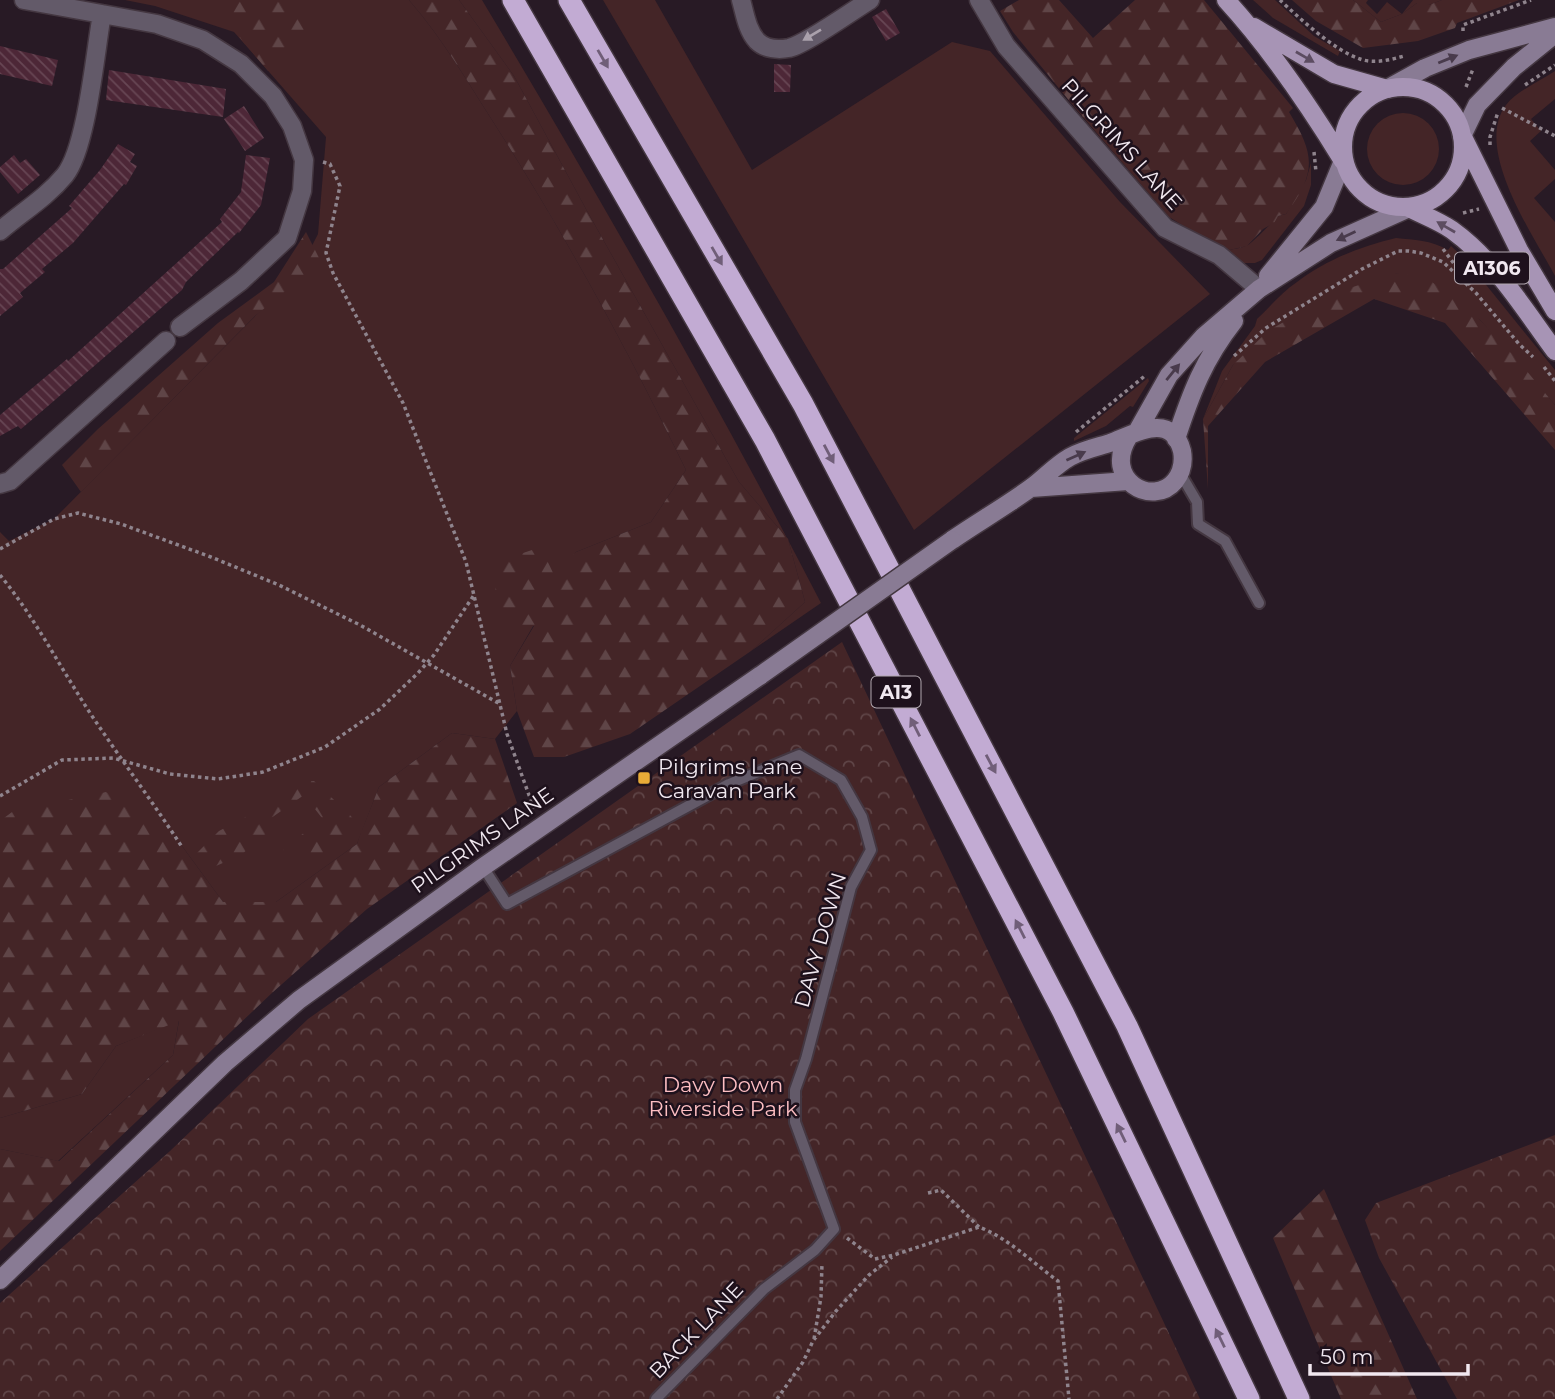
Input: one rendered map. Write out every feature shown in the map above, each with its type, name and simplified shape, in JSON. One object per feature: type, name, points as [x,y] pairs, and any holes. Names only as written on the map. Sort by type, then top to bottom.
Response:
[{"type":"highway","name":"A13","points":[[513,0],[771,452],[1063,1012],[1250,1399]]},
{"type":"highway","name":"A13","points":[[569,0],[803,404],[1127,1026],[1299,1399]]},
{"type":"main road","points":[[1226,0],[1246,22],[1309,106],[1343,161],[1353,183],[1366,196],[1383,205],[1409,208]]},
{"type":"main road","points":[[1128,481],[1122,472],[1119,459],[1121,448],[1169,375],[1204,336],[1259,289],[1331,243],[1437,198],[1451,185],[1461,166],[1464,151],[1462,136],[1454,116],[1436,97],[1411,87],[1387,89],[1335,74],[1246,22]]},
{"type":"main road","points":[[1180,473],[1183,462],[1181,448],[1176,439],[1192,390],[1215,345],[1324,207],[1343,161],[1344,132],[1350,117],[1367,99],[1425,68],[1469,50],[1555,27]]},
{"type":"main road","points":[[1462,136],[1477,105],[1514,67],[1555,34]]},
{"type":"main road","name":"A1306","points":[[1462,136],[1519,250],[1555,311]]},
{"type":"main road","name":"A1306","points":[[1409,208],[1449,228],[1471,244],[1511,291],[1555,351]]},
{"type":"main road","name":"PILGRIMS LANE","points":[[0,1280],[165,1119],[261,1031],[299,1000],[483,867],[1071,457],[1151,427],[1162,429],[1176,439]]},
{"type":"main road","name":"PILGRIMS LANE","points":[[1030,488],[1128,481],[1149,491],[1173,484],[1180,473]]},
{"type":"street","points":[[24,0],[157,24],[203,40],[241,64],[273,96],[292,126],[304,160],[302,191],[287,238],[241,281],[180,327]]},
{"type":"street","points":[[741,0],[756,40],[765,47],[782,49],[793,47],[870,0]]},
{"type":"street","name":"PILGRIMS LANE","points":[[979,0],[1006,46],[1165,228],[1219,255],[1259,289]]},
{"type":"street","points":[[1,229],[45,197],[67,173],[79,149],[102,14]]},
{"type":"street","points":[[0,484],[10,481],[166,341]]},
{"type":"lane","points":[[1180,473],[1197,502],[1198,524],[1225,541],[1259,603]]},
{"type":"lane","name":"DAVY DOWN","points":[[483,867],[507,904],[729,784],[799,755],[841,780],[862,817],[871,850],[851,887],[806,1059],[794,1090],[795,1122],[834,1229]]},
{"type":"lane","points":[[815,1250],[834,1229]]},
{"type":"lane","name":"BACK LANE","points":[[656,1399],[764,1289],[815,1250]]},
{"type":"path","points":[[1456,38],[1464,34],[1463,25],[1531,0]]},
{"type":"path","points":[[1282,1],[1318,34],[1361,60],[1386,60],[1409,54]]},
{"type":"path","points":[[1523,87],[1555,65]]},
{"type":"path","points":[[1493,123],[1506,100]]},
{"type":"path","points":[[1500,107],[1555,136]]},
{"type":"path","points":[[1312,144],[1317,170],[1315,178]]},
{"type":"path","points":[[304,160],[330,164],[340,186],[326,253],[333,273],[403,403],[466,562],[507,734],[535,810]]},
{"type":"path","points":[[1459,214],[1481,208]]},
{"type":"path","points":[[1440,245],[1476,293],[1519,344],[1535,358]]},
{"type":"path","points":[[1227,363],[1266,328],[1362,269],[1398,251],[1421,253],[1443,262],[1476,293]]},
{"type":"path","points":[[1543,366],[1555,382]]},
{"type":"path","points":[[1075,433],[1150,372]]},
{"type":"path","points":[[0,549],[54,519],[78,513],[121,524],[279,585],[360,625],[500,704]]},
{"type":"path","points":[[0,575],[182,847]]},
{"type":"path","points":[[0,796],[62,760],[113,758],[170,774],[218,779],[262,772],[325,747],[380,709],[427,663],[474,595]]},
{"type":"path","points":[[928,1194],[942,1190],[979,1227],[994,1233],[1058,1281],[1069,1399]]},
{"type":"path","points":[[834,1229],[876,1259],[979,1227]]},
{"type":"path","points":[[813,1341],[821,1297],[822,1263],[815,1250]]},
{"type":"path","points":[[777,1399],[803,1362],[813,1341],[869,1275],[894,1255]]},
{"type":"green space","points":[[125,0],[409,0],[434,31],[525,172],[643,383],[686,470],[651,522],[576,552],[510,666],[517,711],[495,739],[452,733],[379,787],[357,844],[276,902],[223,902],[168,827],[0,821],[0,532],[9,541],[54,519],[298,273],[318,234],[326,137],[234,32],[155,6]]},
{"type":"green space","points":[[208,0],[301,0],[315,32],[268,71]]},
{"type":"green space","points":[[409,0],[459,0],[514,76],[739,482],[788,539],[805,602],[751,651],[630,734],[564,757],[534,757],[517,711],[510,666],[534,626],[504,624],[495,593],[499,561],[541,547],[554,575],[576,552],[651,522],[686,470],[643,383],[525,172],[434,31]]},
{"type":"green space","points":[[459,0],[482,0],[656,299],[787,537],[739,482],[514,76]]},
{"type":"green space","points":[[603,0],[655,0],[752,170],[952,42],[990,51],[1120,202],[1210,294],[914,530]]},
{"type":"green space","points":[[1019,0],[1059,0],[1093,38],[1135,0],[1204,0],[1293,108],[1289,112],[1304,140],[1309,163],[1303,186],[1286,214],[1278,216],[1274,223],[1263,229],[1247,246],[1225,251],[1169,217],[1013,32],[1000,11]]},
{"type":"green space","points":[[1253,0],[1275,0],[1314,36],[1340,51],[1338,56],[1273,18]]},
{"type":"green space","points":[[1292,0],[1353,0],[1381,22],[1402,14],[1423,1],[1429,5],[1442,0],[1519,0],[1418,41],[1363,48],[1316,21]]},
{"type":"green space","points":[[1353,0],[1368,0],[1366,3],[1377,14],[1387,2],[1402,14],[1381,22]]},
{"type":"green space","points":[[1413,0],[1442,0],[1429,5],[1417,3],[1402,14]]},
{"type":"green space","points":[[1555,71],[1555,99],[1531,119],[1541,131],[1530,141],[1555,170],[1555,179],[1534,198],[1555,222],[1555,276],[1510,192],[1501,168],[1497,145],[1498,123],[1506,105],[1522,91]]},
{"type":"green space","points":[[1403,113],[1423,119],[1433,129],[1439,149],[1433,169],[1423,179],[1403,185],[1383,179],[1373,169],[1367,149],[1373,129],[1383,119]]},
{"type":"green space","points":[[1311,163],[1311,185],[1304,206],[1262,260],[1241,266],[1225,251],[1248,245],[1278,216],[1286,214],[1306,180]]},
{"type":"green space","points":[[306,232],[321,262],[255,316],[81,492],[62,465],[98,429],[218,323],[274,282]]},
{"type":"green space","points":[[1396,238],[1429,242],[1448,250],[1451,246],[1466,260],[1555,370],[1555,405],[1480,320],[1397,273],[1233,365],[1203,419],[1222,371],[1255,326],[1257,319],[1281,295],[1308,274],[1332,261],[1370,245]]},
{"type":"green space","points":[[1397,273],[1426,278],[1448,293],[1480,320],[1515,357],[1555,405],[1555,450],[1445,323],[1374,299],[1265,362],[1208,426],[1208,489],[1203,419],[1233,365],[1268,331],[1337,292]]},
{"type":"green space","points":[[1148,378],[1149,381],[1133,407],[1130,406],[1106,426],[1074,441],[1074,438]]},
{"type":"green space","points":[[789,541],[821,603],[751,651],[805,602]]},
{"type":"green space","name":"Davy Down Riverside Park","points":[[842,642],[1200,1399],[0,1399],[0,1303],[170,1151],[308,1019]]},
{"type":"green space","points":[[452,733],[495,739],[517,803],[367,909],[273,992],[0,1251],[0,1149],[59,1161],[173,1055],[179,1021],[116,1046],[82,1094],[0,1118],[0,821],[12,812],[106,792],[168,827],[223,902],[276,902],[357,844],[361,832],[323,856],[283,850],[322,818],[304,795],[264,823],[266,834],[241,855],[216,866],[197,853],[219,831],[287,795],[283,783],[314,781],[362,830],[379,787]]},
{"type":"green space","points":[[179,1020],[173,1055],[58,1161],[0,1149],[0,1118],[82,1094],[116,1046]]},
{"type":"green space","points":[[1555,1135],[1555,1399],[1457,1399],[1379,1258],[1365,1220],[1376,1203]]},
{"type":"green space","points":[[1324,1189],[1417,1399],[1341,1399],[1273,1238]]},
{"type":"building","points":[[886,9],[900,33],[886,41],[872,17]]},
{"type":"building","points":[[0,46],[58,60],[52,86],[0,74]]},
{"type":"building","points":[[774,64],[791,65],[790,92],[774,92]]},
{"type":"building","points":[[109,70],[226,89],[223,117],[106,100]]},
{"type":"building","points":[[244,106],[264,138],[245,151],[224,119]]},
{"type":"building","points":[[118,144],[135,154],[130,162],[137,166],[126,185],[124,184],[73,243],[42,269],[45,272],[20,293],[23,297],[0,316],[0,269],[72,208],[69,206]]},
{"type":"building","points":[[14,155],[20,163],[26,159],[40,175],[18,194],[0,172],[0,167]]},
{"type":"building","points":[[246,155],[270,158],[261,205],[239,233],[186,282],[182,290],[21,429],[18,426],[0,436],[0,415],[67,359],[68,361],[222,222],[220,219],[241,192]]},
{"type":"place","name":"Pilgrims Lane Caravan Park","points":[[644,778]]}]
